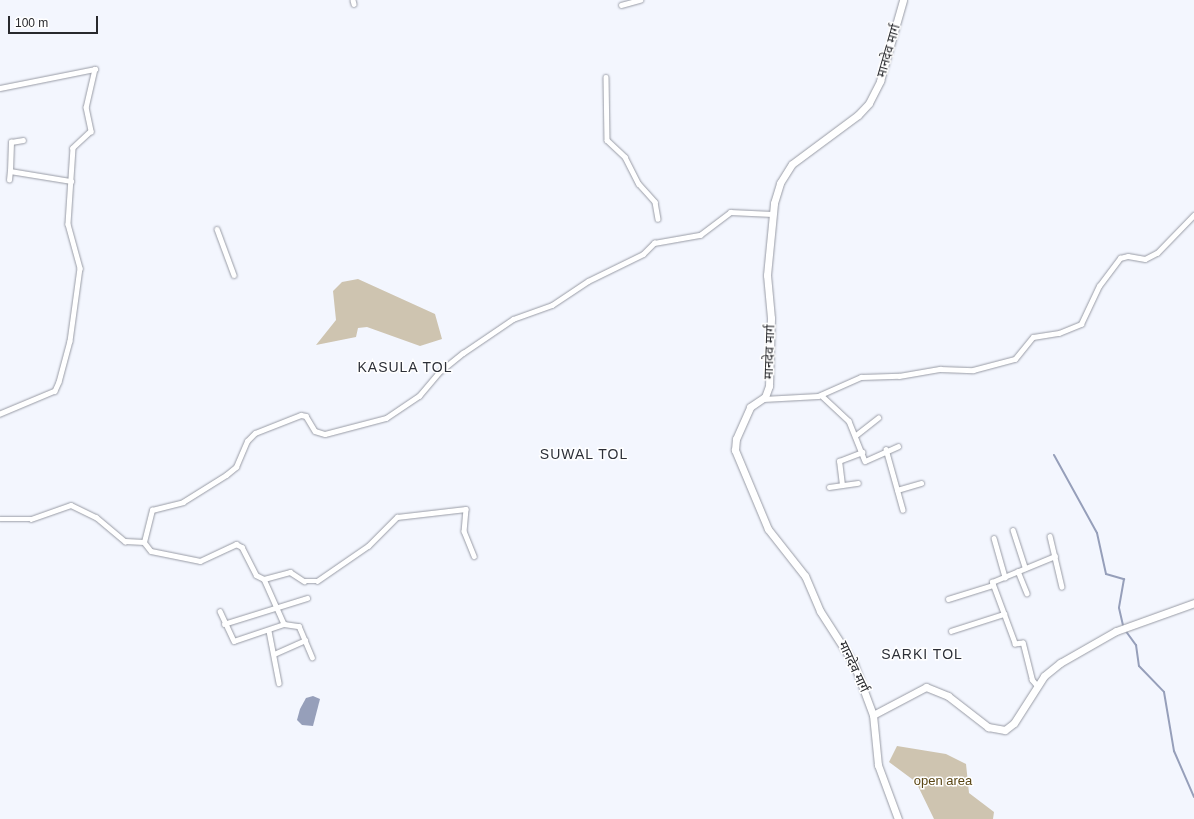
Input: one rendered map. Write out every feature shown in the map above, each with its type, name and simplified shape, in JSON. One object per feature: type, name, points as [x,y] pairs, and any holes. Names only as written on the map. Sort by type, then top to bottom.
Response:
[{"type":"main road","name":"मानदेव मार्ग","points":[[898,819],[878,765],[873,714],[849,654],[820,611],[805,576],[768,529],[737,458],[736,439],[750,407],[761,399],[769,386],[771,358],[767,275],[772,214],[780,183],[792,164],[858,115],[869,103],[880,81],[903,0]]},
{"type":"main road","points":[[873,714],[926,687],[948,696],[988,727],[1005,730],[1014,723],[1037,686],[1060,664],[1126,627],[1194,603]]},
{"type":"street","points":[[621,5],[640,0]]},
{"type":"street","points":[[0,88],[95,69],[86,107],[92,126],[73,148],[68,224],[80,268],[70,341],[59,382],[55,390],[0,414]]},
{"type":"street","points":[[606,77],[607,140],[625,157],[639,184],[655,202],[658,219]]},
{"type":"street","points":[[9,180],[11,142],[23,140]]},
{"type":"street","points":[[10,170],[71,181]]},
{"type":"street","points":[[144,542],[152,510],[183,502],[226,475],[236,467],[247,441],[255,433],[301,415],[306,416],[315,431],[325,434],[386,418],[419,396],[438,373],[463,353],[513,319],[552,305],[588,281],[644,254],[654,243],[700,235],[730,212],[772,214]]},
{"type":"street","points":[[761,399],[821,395],[861,378],[899,376],[940,369],[973,370],[1014,360],[1033,338],[1059,333],[1081,324],[1099,286],[1120,258],[1128,256],[1145,259],[1157,252],[1194,215]]},
{"type":"street","points":[[217,229],[234,275]]},
{"type":"street","points":[[821,395],[849,421],[856,435],[865,461],[886,449],[898,446]]},
{"type":"street","points":[[856,435],[878,418]]},
{"type":"street","points":[[886,449],[903,510]]},
{"type":"street","points":[[842,485],[839,461],[862,452]]},
{"type":"street","points":[[829,487],[858,482]]},
{"type":"street","points":[[897,490],[921,483]]},
{"type":"street","points":[[0,519],[31,519],[71,505],[96,517],[125,541],[144,542],[152,551],[200,561],[236,544],[242,547],[256,575],[264,579],[284,624]]},
{"type":"street","points":[[264,579],[290,572],[304,581],[316,581],[368,546],[397,517],[466,509],[464,531],[474,556]]},
{"type":"street","points":[[1013,530],[1025,568]]},
{"type":"street","points":[[1050,536],[1062,587]]},
{"type":"street","points":[[994,538],[1005,577]]},
{"type":"street","points":[[1037,686],[1032,680],[1023,643],[1015,644],[992,582],[1055,556]]},
{"type":"street","points":[[1018,571],[1027,593]]},
{"type":"street","points":[[948,599],[993,585]]},
{"type":"street","points":[[224,624],[276,605],[308,598]]},
{"type":"street","points":[[220,611],[224,624],[234,641],[269,631],[284,624],[299,626],[312,657]]},
{"type":"street","points":[[951,631],[1004,614]]},
{"type":"street","points":[[269,631],[278,683]]},
{"type":"street","points":[[274,654],[305,640]]},
{"type":"green space","points":[[358,279],[435,314],[442,339],[420,346],[367,327],[358,328],[356,337],[316,345],[336,320],[333,291],[342,282]]},
{"type":"green space","name":"open area","points":[[897,746],[946,754],[966,764],[969,793],[994,812],[993,819],[934,819],[916,782],[889,762]]},
{"type":"water","points":[[313,696],[320,699],[313,726],[302,725],[297,720],[300,709],[306,698]]},
{"type":"waterway","points":[[1054,455],[1097,533],[1106,574],[1124,579],[1119,608],[1123,626]]},
{"type":"waterway","points":[[1125,630],[1136,645],[1139,666],[1164,692],[1174,751],[1194,797]]},
{"type":"district","name":"KASULA TOL","points":[[405,367]]},
{"type":"district","name":"SUWAL TOL","points":[[584,454]]},
{"type":"district","name":"SARKI TOL","points":[[922,654]]}]
